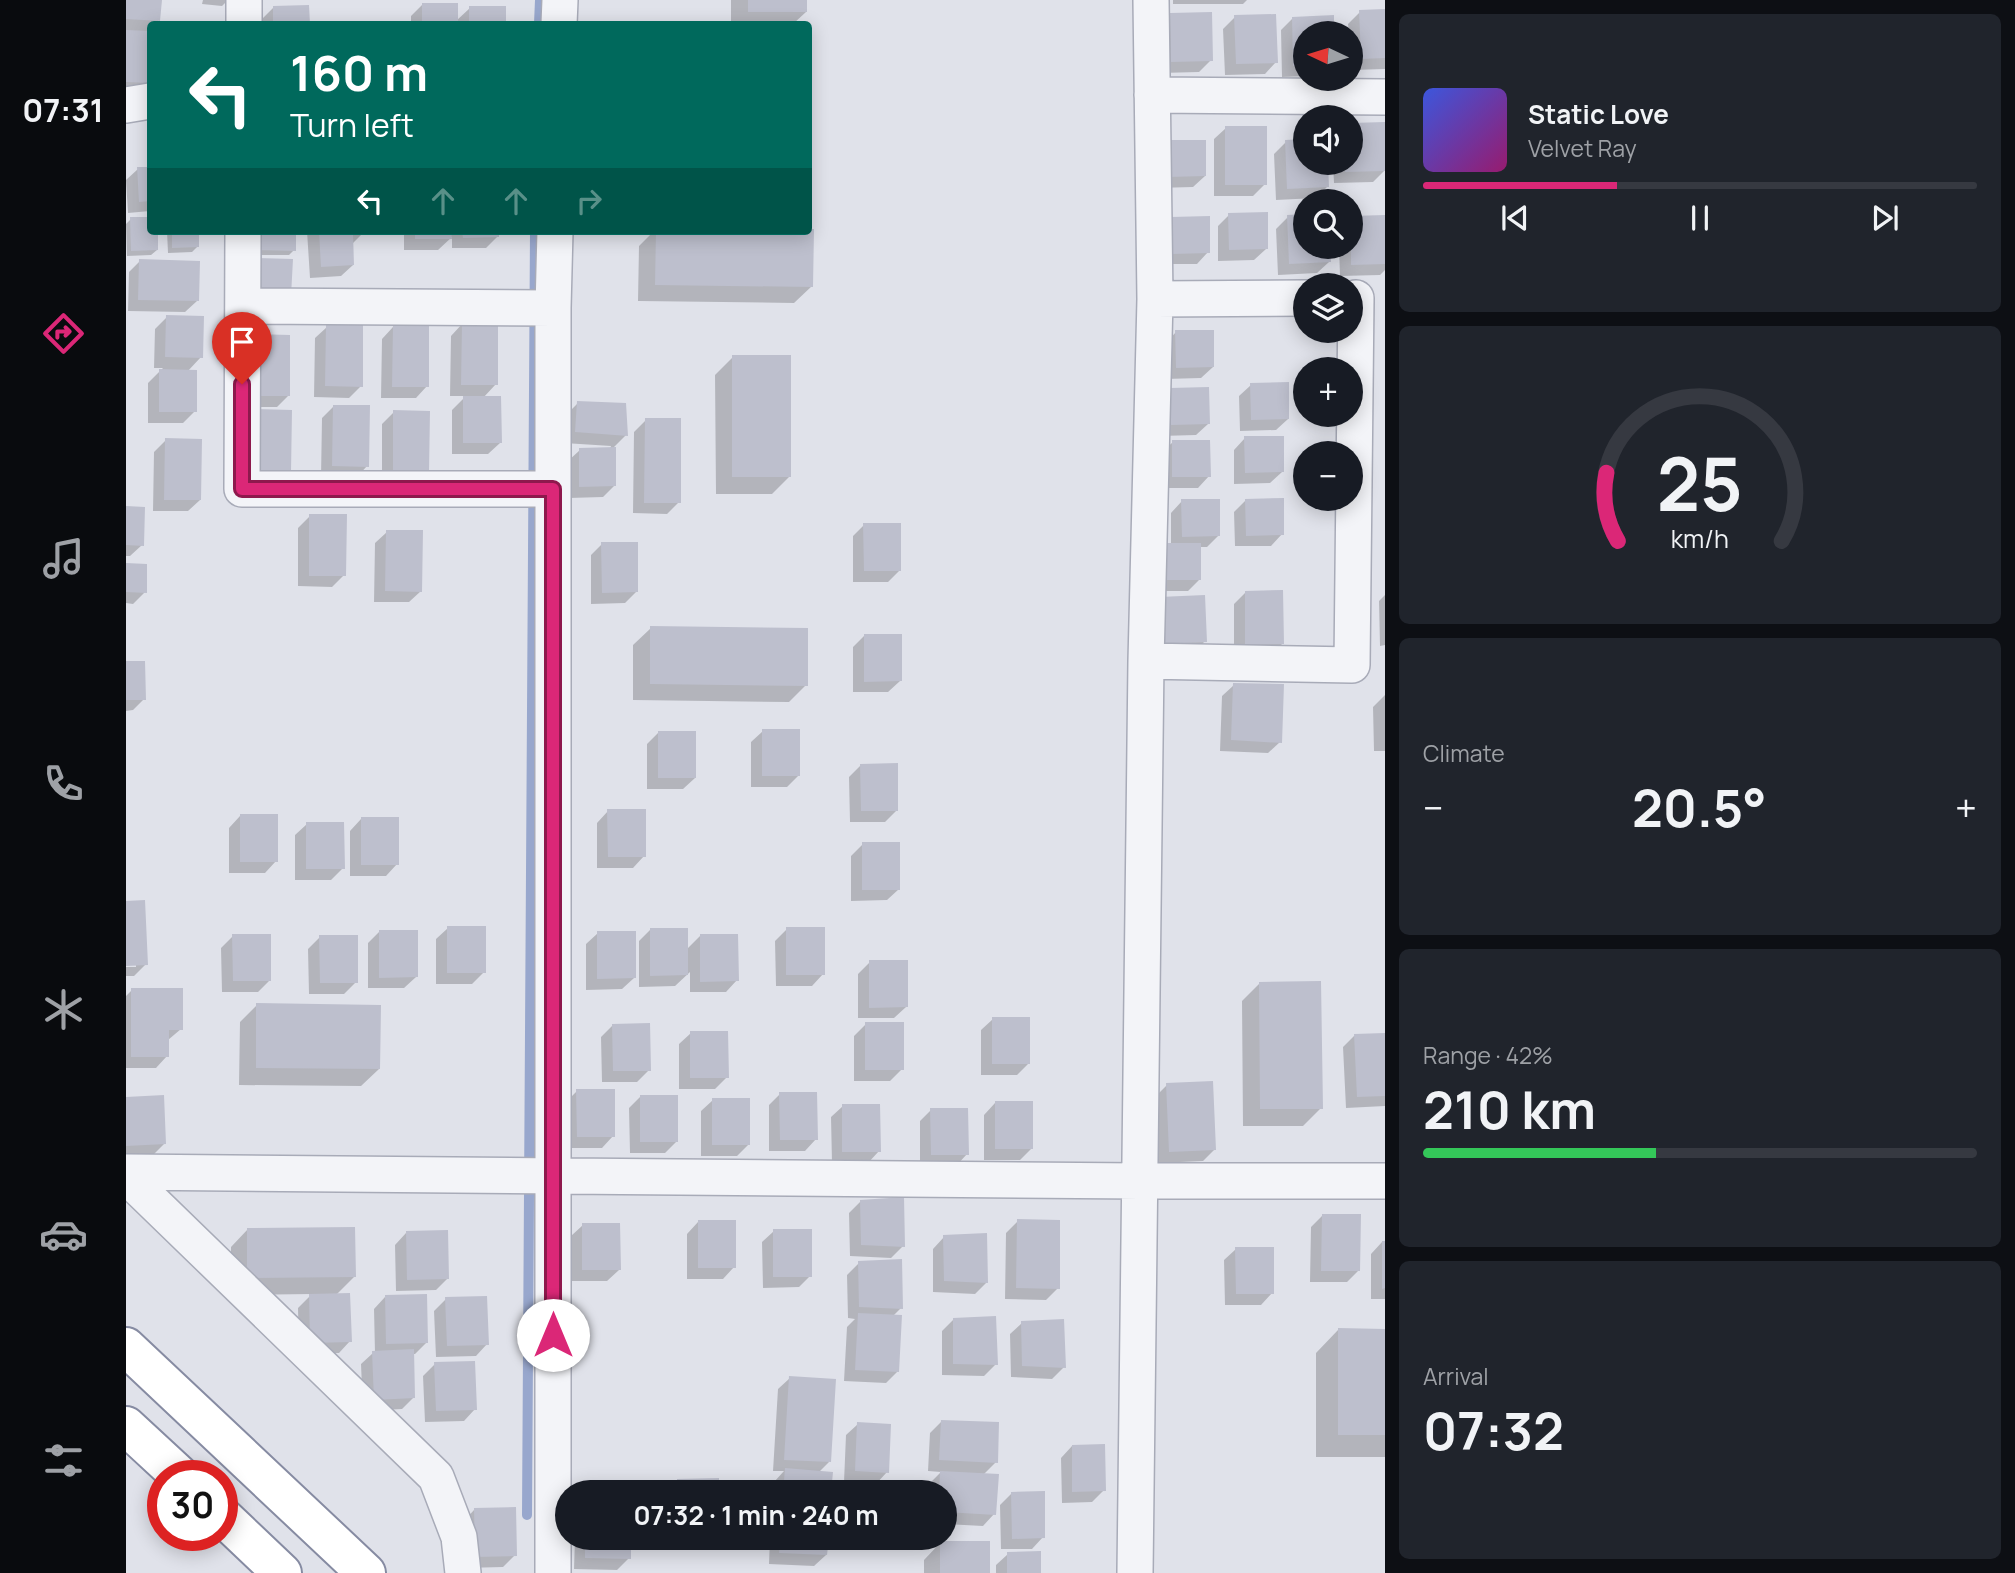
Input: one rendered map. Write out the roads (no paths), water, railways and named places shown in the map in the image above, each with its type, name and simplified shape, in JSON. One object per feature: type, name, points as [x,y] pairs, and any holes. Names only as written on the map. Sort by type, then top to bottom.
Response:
[{"type":"highway","points":[[126,1347],[366,1573]]},
{"type":"highway","points":[[126,1426],[163,1460]]},
{"type":"highway","points":[[238,1531],[282,1573]]},
{"type":"street","points":[[244,0],[244,21]]},
{"type":"street","points":[[559,0],[559,21]]},
{"type":"street","points":[[1135,1573],[1146,661],[1155,299],[1151,0]]},
{"type":"street","points":[[1152,95],[1385,97]]},
{"type":"street","points":[[126,105],[147,102]]},
{"type":"street","points":[[243,235],[242,489],[553,489]]},
{"type":"street","points":[[553,1573],[555,235]]},
{"type":"street","points":[[1155,299],[1293,298]]},
{"type":"street","points":[[1146,661],[1352,665],[1364,298]]},
{"type":"street","points":[[243,306],[553,308]]},
{"type":"street","points":[[126,1174],[1385,1181]]},
{"type":"street","points":[[126,1174],[436,1477],[459,1537],[463,1573]]},
{"type":"waterway","points":[[539,21],[540,0]]},
{"type":"waterway","points":[[527,1515],[535,235]]}]
